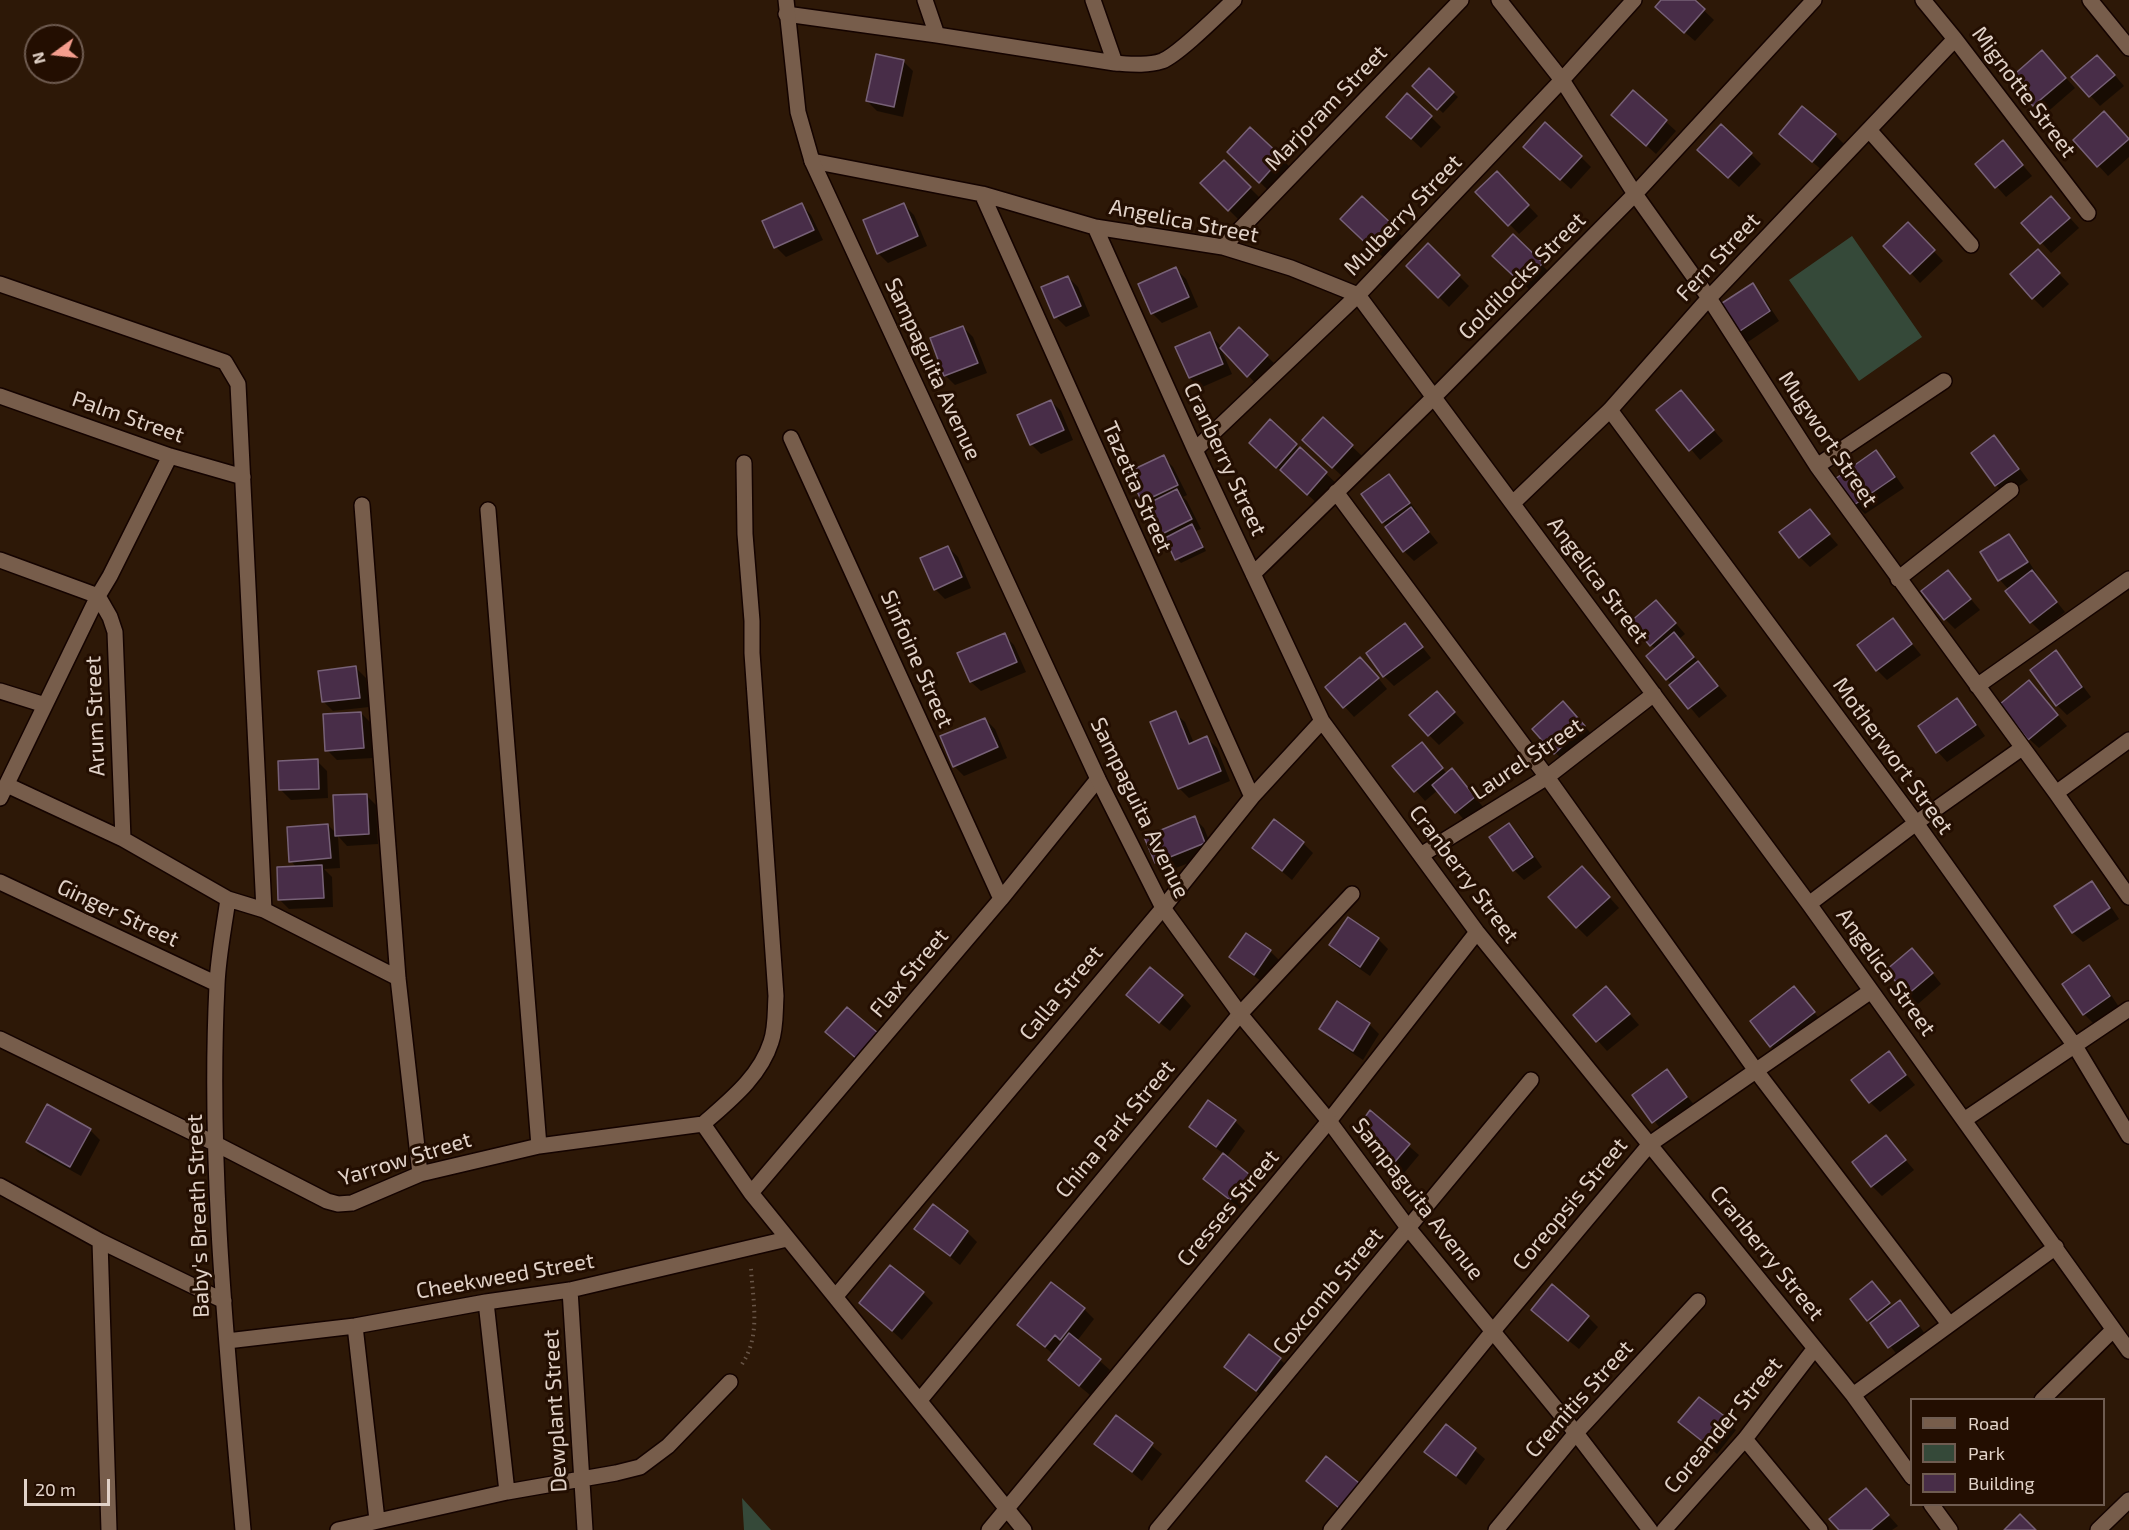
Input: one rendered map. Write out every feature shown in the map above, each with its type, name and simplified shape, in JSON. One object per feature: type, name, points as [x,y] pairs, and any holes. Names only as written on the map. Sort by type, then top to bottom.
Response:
[{"type":"street","points":[[925,0],[937,35]]},
{"type":"street","points":[[1093,0],[1115,63]]},
{"type":"street","points":[[786,7],[937,35],[1115,63],[1142,65],[1163,61],[1176,52],[1234,0]]},
{"type":"street","name":"Marjoram Street","points":[[1223,247],[1461,0]]},
{"type":"street","name":"Mugwort Street","points":[[1499,0],[1562,80],[1635,194],[1709,298],[1817,466],[2056,793],[2129,897]]},
{"type":"street","name":"Mulberry Street","points":[[1195,450],[1358,295],[1562,80],[1634,0]]},
{"type":"street","name":"Goldilocks Street","points":[[1253,574],[1635,194],[1814,0]]},
{"type":"street","name":"Mignotte Street","points":[[1923,0],[2088,213]]},
{"type":"street","points":[[2090,0],[2129,48]]},
{"type":"street","name":"Sampaguita Avenue","points":[[786,7],[798,112],[812,161],[1098,779],[1163,908],[1240,1014],[1329,1121],[1409,1229],[1576,1433],[1650,1530]]},
{"type":"street","name":"Fern Street","points":[[1513,503],[1610,410],[1709,298],[1955,39]]},
{"type":"street","points":[[1869,130],[1971,245]]},
{"type":"street","name":"Angelica Street","points":[[812,161],[982,194],[1095,226],[1223,247],[1291,268],[1358,295],[1809,904],[2129,1351]]},
{"type":"street","name":"Tazetta Street","points":[[982,194],[1252,797]]},
{"type":"street","name":"Cranberry Street","points":[[1095,226],[1195,450],[1322,721],[1477,932],[1853,1395],[1910,1476]]},
{"type":"street","points":[[0,284],[225,362],[238,384],[264,910]]},
{"type":"street","points":[[1817,466],[1944,381]]},
{"type":"street","name":"Palm Street","points":[[0,396],[170,456],[243,477]]},
{"type":"street","name":"Motherwort Street","points":[[1610,410],[1916,823],[2075,1046],[2129,1136]]},
{"type":"street","name":"Sinfoine Street","points":[[791,438],[1000,899]]},
{"type":"street","points":[[170,456],[98,596],[3,791],[123,839],[228,899],[264,910],[398,978]]},
{"type":"street","points":[[744,463],[745,534],[776,996],[775,1023],[771,1042],[759,1068],[735,1095],[703,1124],[751,1193],[787,1239],[836,1296],[1024,1530]]},
{"type":"street","points":[[1898,579],[2011,490]]},
{"type":"street","points":[[1336,492],[1547,777],[1757,1072],[1949,1324]]},
{"type":"street","points":[[362,505],[398,978],[420,1174]]},
{"type":"street","points":[[488,510],[539,1146]]},
{"type":"street","points":[[0,560],[98,596]]},
{"type":"street","points":[[1977,686],[2129,579]]},
{"type":"street","name":"Arum Street","points":[[98,596],[110,617],[115,632],[123,839]]},
{"type":"street","points":[[0,691],[45,705]]},
{"type":"street","name":"Laurel Street","points":[[1421,855],[1547,777],[1654,694]]},
{"type":"street","name":"Calla Street","points":[[836,1296],[1163,908],[1252,797],[1322,721]]},
{"type":"street","points":[[2056,793],[2129,740]]},
{"type":"street","points":[[1809,904],[1916,823],[2022,748]]},
{"type":"street","name":"Flax Street","points":[[751,1193],[1000,899],[1098,779]]},
{"type":"street","name":"Ginger Street","points":[[0,882],[217,984]]},
{"type":"street","name":"China Park Street","points":[[920,1400],[1240,1014],[1352,894]]},
{"type":"street","name":"Baby's Breath Street","points":[[228,899],[217,984],[216,1144],[224,1301],[243,1530]]},
{"type":"street","name":"Cresses Street","points":[[989,1530],[1329,1121],[1477,932]]},
{"type":"street","name":"Coreopsis Street","points":[[1331,1530],[1650,1143],[1757,1072],[1871,991]]},
{"type":"street","points":[[1964,1120],[2129,1009]]},
{"type":"street","name":"Yarrow Street","points":[[0,1039],[216,1144],[327,1201],[338,1204],[352,1203],[420,1174],[539,1146],[703,1124]]},
{"type":"street","name":"Coxcomb Street","points":[[1157,1530],[1531,1080]]},
{"type":"street","points":[[0,1186],[100,1241],[224,1301]]},
{"type":"street","name":"Cheekweed Street","points":[[227,1341],[355,1326],[486,1302],[570,1290],[787,1239]]},
{"type":"street","points":[[100,1241],[109,1530]]},
{"type":"street","points":[[1853,1395],[2056,1247]]},
{"type":"street","name":"Dewplant Street","points":[[570,1290],[585,1530]]},
{"type":"street","name":"Cremitis Street","points":[[1496,1530],[1576,1433],[1698,1301]]},
{"type":"street","points":[[486,1302],[507,1492]]},
{"type":"street","points":[[355,1326],[378,1521]]},
{"type":"street","points":[[2044,1398],[2114,1330]]},
{"type":"street","name":"Coreander Street","points":[[1664,1530],[1745,1439],[1815,1348]]},
{"type":"street","points":[[338,1530],[507,1492],[640,1467],[668,1446],[730,1382]]},
{"type":"street","points":[[1745,1439],[1820,1530]]},
{"type":"street","points":[[2098,1530],[2129,1500]]},
{"type":"street","points":[[1934,1506],[1950,1530]]},
{"type":"path","points":[[730,1382],[748,1356],[755,1329],[750,1247]]},
{"type":"green space","points":[[1852,236],[1922,337],[1859,381],[1789,280]]},
{"type":"green space","points":[[742,1498],[771,1530],[744,1530]]},
{"type":"building","points":[[1661,0],[1695,0],[1705,9],[1684,33],[1655,7]]},
{"type":"building","points":[[2042,50],[2066,78],[2033,106],[2009,79]]},
{"type":"building","points":[[876,54],[904,60],[894,107],[866,101]]},
{"type":"building","points":[[2097,55],[2115,75],[2089,97],[2071,77]]},
{"type":"building","points":[[1429,68],[1454,92],[1437,110],[1412,86]]},
{"type":"building","points":[[1633,90],[1667,120],[1646,146],[1611,115]]},
{"type":"building","points":[[1407,93],[1432,116],[1411,139],[1386,117]]},
{"type":"building","points":[[1802,106],[1836,134],[1812,162],[1779,134]]},
{"type":"building","points":[[2104,111],[2129,139],[2097,167],[2073,140]]},
{"type":"building","points":[[1545,122],[1582,156],[1560,180],[1523,147]]},
{"type":"building","points":[[1721,124],[1752,153],[1728,178],[1697,150]]},
{"type":"building","points":[[1250,127],[1282,157],[1259,183],[1227,152]]},
{"type":"building","points":[[2003,140],[2023,165],[1995,188],[1975,164]]},
{"type":"building","points":[[1224,160],[1251,187],[1228,211],[1200,183]]},
{"type":"building","points":[[1497,171],[1529,205],[1508,226],[1475,192]]},
{"type":"building","points":[[1362,196],[1396,228],[1374,251],[1340,219]]},
{"type":"building","points":[[2051,196],[2070,218],[2040,244],[2021,223]]},
{"type":"building","points":[[802,203],[814,230],[774,248],[762,221]]},
{"type":"building","points":[[904,203],[918,236],[877,254],[863,220]]},
{"type":"building","points":[[1908,222],[1935,250],[1910,274],[1883,246]]},
{"type":"building","points":[[1513,234],[1543,263],[1522,284],[1492,256]]},
{"type":"building","points":[[1428,243],[1460,275],[1438,298],[1406,266]]},
{"type":"building","points":[[2038,249],[2060,273],[2032,299],[2010,274]]},
{"type":"building","points":[[1176,267],[1189,297],[1151,314],[1138,284]]},
{"type":"building","points":[[1068,276],[1081,306],[1054,318],[1041,287]]},
{"type":"building","points":[[1753,283],[1770,311],[1737,333],[1719,305]]},
{"type":"building","points":[[963,326],[978,363],[944,376],[930,338]]},
{"type":"building","points":[[1239,327],[1268,355],[1247,377],[1220,348]]},
{"type":"building","points":[[1210,332],[1223,364],[1189,378],[1175,347]]},
{"type":"building","points":[[1681,390],[1714,430],[1689,451],[1656,410]]},
{"type":"building","points":[[1051,400],[1064,430],[1030,445],[1017,415]]},
{"type":"building","points":[[1323,417],[1353,445],[1332,468],[1302,440]]},
{"type":"building","points":[[1270,419],[1297,444],[1276,468],[1249,443]]},
{"type":"building","points":[[1994,435],[2019,469],[1995,486],[1971,453]]},
{"type":"building","points":[[1300,447],[1327,472],[1307,495],[1280,470]]},
{"type":"building","points":[[1876,450],[1895,477],[1854,505],[1835,479]]},
{"type":"building","points":[[1164,455],[1178,485],[1142,502],[1128,472]]},
{"type":"building","points":[[1389,474],[1410,503],[1382,523],[1361,494]]},
{"type":"building","points":[[1177,489],[1192,519],[1160,535],[1145,505]]},
{"type":"building","points":[[1411,507],[1429,532],[1403,552],[1385,527]]},
{"type":"building","points":[[1810,509],[1830,534],[1799,558],[1779,532]]},
{"type":"building","points":[[1192,524],[1203,547],[1175,560],[1165,538]]},
{"type":"building","points":[[2009,534],[2028,562],[1998,581],[1980,552]]},
{"type":"building","points":[[948,546],[962,577],[934,590],[920,558]]},
{"type":"building","points":[[1948,570],[1971,599],[1944,620],[1921,591]]},
{"type":"building","points":[[2032,570],[2057,602],[2030,623],[2005,591]]},
{"type":"building","points":[[1656,600],[1676,623],[1650,646],[1630,622]]},
{"type":"building","points":[[1893,618],[1912,644],[1876,671],[1857,645]]},
{"type":"building","points":[[1405,623],[1423,647],[1383,677],[1366,653]]},
{"type":"building","points":[[1674,632],[1694,657],[1666,680],[1646,656]]},
{"type":"building","points":[[1005,633],[1017,662],[970,682],[957,653]]},
{"type":"building","points":[[2056,650],[2082,687],[2056,706],[2030,670]]},
{"type":"building","points":[[1360,657],[1379,678],[1343,708],[1325,687]]},
{"type":"building","points":[[1698,661],[1718,686],[1688,709],[1669,685]]},
{"type":"building","points":[[356,666],[360,698],[322,702],[318,671]]},
{"type":"building","points":[[2029,680],[2058,715],[2028,740],[2000,704]]},
{"type":"building","points":[[1437,691],[1455,712],[1428,736],[1409,715]]},
{"type":"building","points":[[1957,698],[1976,725],[1936,753],[1918,726]]},
{"type":"building","points":[[1563,701],[1585,726],[1554,754],[1532,729]]},
{"type":"building","points":[[1176,711],[1189,744],[1207,736],[1221,771],[1178,789],[1150,722]]},
{"type":"building","points":[[361,712],[364,748],[325,751],[323,714]]},
{"type":"building","points":[[985,718],[998,747],[953,767],[940,736]]},
{"type":"building","points":[[1422,742],[1443,768],[1414,792],[1392,766]]},
{"type":"building","points":[[318,759],[319,789],[279,790],[278,761]]},
{"type":"building","points":[[1452,768],[1475,797],[1455,813],[1432,785]]},
{"type":"building","points":[[367,794],[369,834],[335,836],[333,795]]},
{"type":"building","points":[[1195,816],[1205,843],[1155,863],[1144,837]]},
{"type":"building","points":[[1274,819],[1304,842],[1282,871],[1252,848]]},
{"type":"building","points":[[1509,823],[1533,857],[1513,871],[1489,837]]},
{"type":"building","points":[[328,824],[331,858],[289,862],[287,827]]},
{"type":"building","points":[[322,865],[324,898],[278,900],[277,867]]},
{"type":"building","points":[[1582,866],[1610,897],[1576,928],[1548,897]]},
{"type":"building","points":[[2092,881],[2110,908],[2072,933],[2054,906]]},
{"type":"building","points":[[1348,917],[1379,938],[1360,967],[1329,945]]},
{"type":"building","points":[[1246,933],[1271,950],[1254,975],[1229,957]]},
{"type":"building","points":[[1912,948],[1933,973],[1907,995],[1886,970]]},
{"type":"building","points":[[2089,965],[2110,996],[2083,1015],[2062,984]]},
{"type":"building","points":[[1150,967],[1183,995],[1159,1023],[1126,995]]},
{"type":"building","points":[[1606,986],[1630,1014],[1596,1042],[1573,1015]]},
{"type":"building","points":[[1794,986],[1815,1012],[1770,1047],[1750,1021]]},
{"type":"building","points":[[1337,1001],[1370,1023],[1353,1051],[1319,1029]]},
{"type":"building","points":[[847,1007],[878,1033],[857,1059],[825,1032]]},
{"type":"building","points":[[1889,1051],[1906,1075],[1869,1103],[1851,1080]]},
{"type":"building","points":[[1667,1069],[1687,1097],[1652,1123],[1632,1095]]},
{"type":"building","points":[[1208,1100],[1236,1120],[1216,1147],[1189,1127]]},
{"type":"building","points":[[47,1104],[91,1129],[70,1167],[26,1142]]},
{"type":"building","points":[[1370,1110],[1410,1144],[1388,1170],[1356,1130]]},
{"type":"building","points":[[1886,1135],[1906,1160],[1871,1187],[1852,1162]]},
{"type":"building","points":[[1223,1153],[1250,1175],[1230,1200],[1203,1179]]},
{"type":"building","points":[[933,1204],[968,1231],[950,1256],[914,1229]]},
{"type":"building","points":[[890,1265],[924,1292],[892,1331],[859,1303]]},
{"type":"building","points":[[1872,1281],[1890,1303],[1867,1321],[1850,1299]]},
{"type":"building","points":[[1051,1282],[1085,1308],[1060,1340],[1055,1335],[1045,1347],[1017,1325]]},
{"type":"building","points":[[1552,1284],[1589,1316],[1568,1341],[1531,1310]]},
{"type":"building","points":[[1900,1300],[1919,1326],[1888,1348],[1870,1323]]},
{"type":"building","points":[[1069,1333],[1101,1359],[1079,1386],[1048,1360]]},
{"type":"building","points":[[1249,1334],[1281,1358],[1256,1391],[1224,1367]]},
{"type":"building","points":[[1699,1397],[1727,1418],[1707,1445],[1678,1422]]},
{"type":"building","points":[[1116,1415],[1153,1443],[1132,1472],[1094,1444]]},
{"type":"building","points":[[1446,1424],[1476,1448],[1456,1476],[1424,1452]]},
{"type":"building","points":[[1326,1456],[1359,1483],[1339,1508],[1306,1481]]},
{"type":"building","points":[[1866,1488],[1889,1515],[1871,1530],[1839,1530],[1829,1519]]},
{"type":"building","points":[[2020,1514],[2036,1530],[2004,1530]]}]
